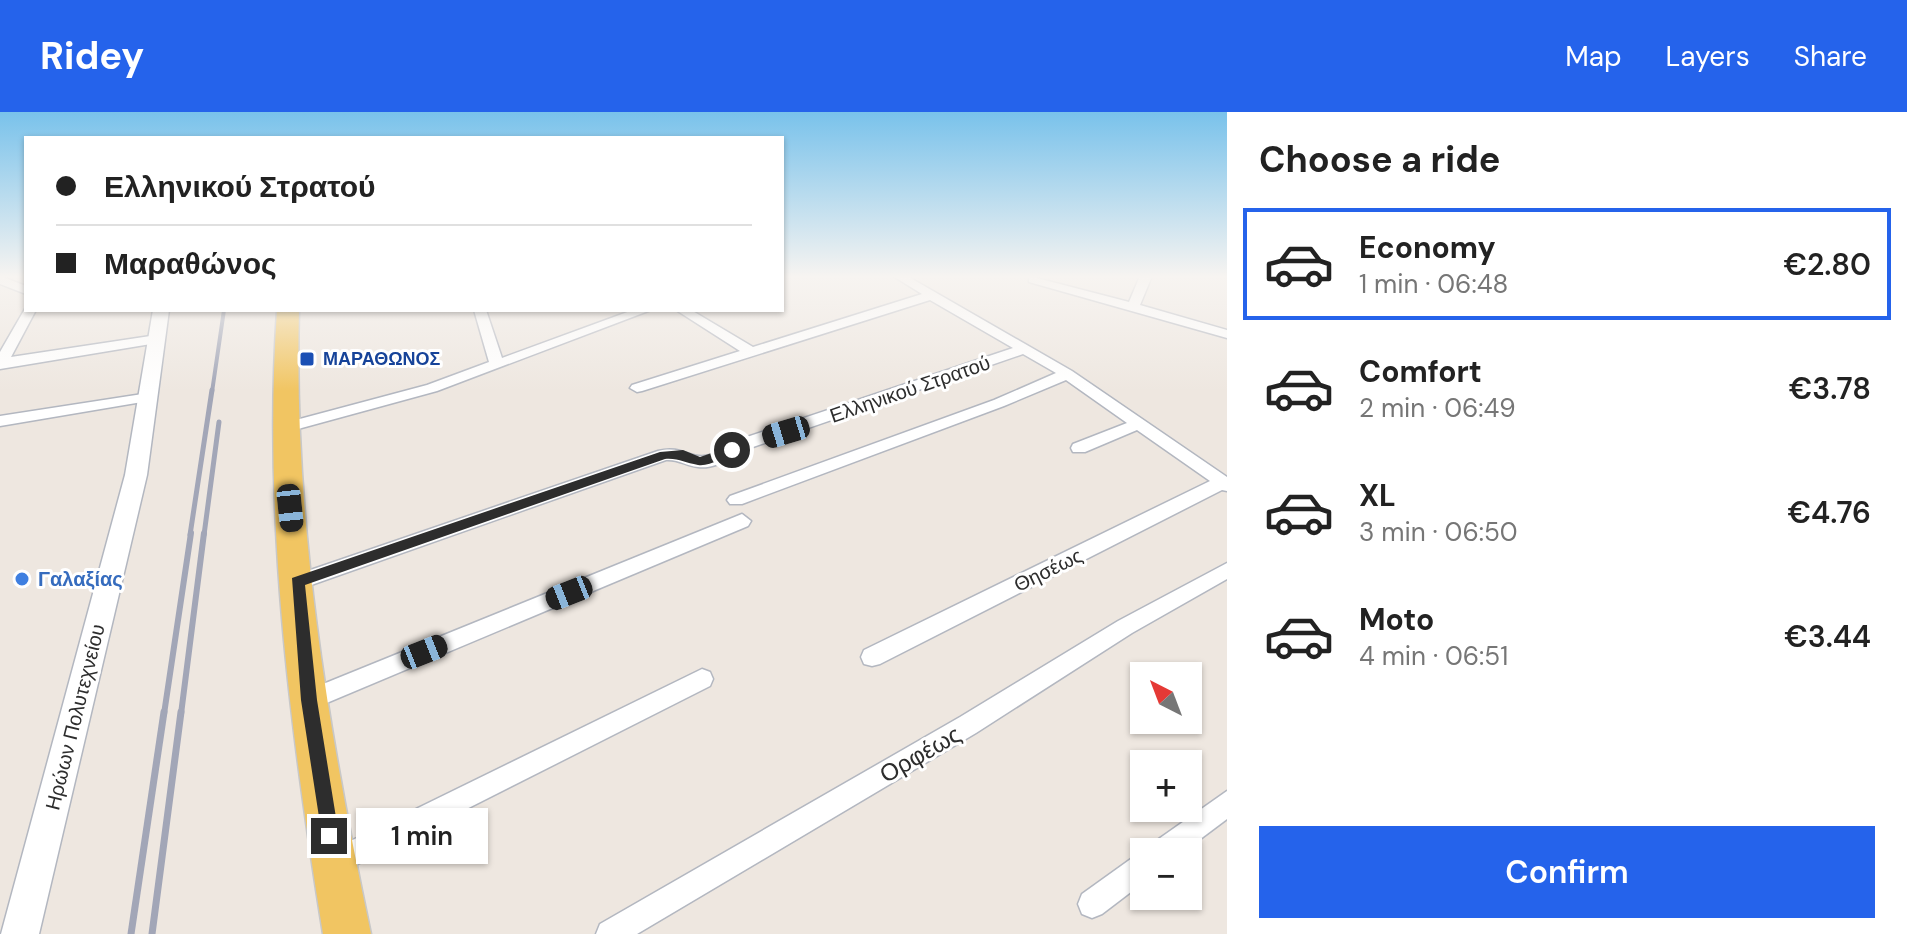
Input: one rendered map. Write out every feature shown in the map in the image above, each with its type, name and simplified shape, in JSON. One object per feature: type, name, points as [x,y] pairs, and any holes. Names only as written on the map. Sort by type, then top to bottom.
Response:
[{"type":"main road","points":[[288,314],[288,484],[297,582],[309,700],[333,863],[347,934]]},
{"type":"street","points":[[1,363],[28,314]]},
{"type":"street","name":"Ηρώων Πολυτεχνείου","points":[[20,934],[136,475],[160,314]]},
{"type":"street","points":[[481,314],[497,365]]},
{"type":"street","points":[[287,427],[432,388],[633,314]]},
{"type":"street","points":[[689,314],[750,351]]},
{"type":"street","points":[[637,388],[869,314]]},
{"type":"street","points":[[965,314],[1067,374],[1225,484]]},
{"type":"street","points":[[1159,314],[1227,334]]},
{"type":"street","points":[[1,363],[157,339]]},
{"type":"street","name":"Ελληνικού Στρατού","points":[[297,582],[664,455],[683,453],[700,462],[714,459],[747,443],[1025,349]]},
{"type":"street","points":[[736,500],[1007,400],[1067,374]]},
{"type":"street","points":[[0,421],[149,397]]},
{"type":"street","points":[[1079,448],[1137,424]]},
{"type":"street","name":"Θησέως","points":[[872,657],[1225,484]]},
{"type":"street","points":[[309,700],[742,521]]},
{"type":"street","name":"Ορφέως","points":[[610,934],[968,725],[1125,627],[1227,570]]},
{"type":"street","points":[[333,863],[702,679]]},
{"type":"street","points":[[1181,838],[1227,803]]},
{"type":"street","points":[[1092,904],[1130,876]]},
{"type":"railway","points":[[212,392],[223,314]]},
{"type":"railway","points":[[190,535],[212,390]]},
{"type":"railway","points":[[204,535],[219,422]]},
{"type":"railway","points":[[164,714],[191,533]]},
{"type":"railway","points":[[181,714],[204,533]]},
{"type":"railway","points":[[131,934],[164,712]]},
{"type":"railway","points":[[152,934],[181,712]]},
{"type":"place","name":"ΜΑΡΑΘΩΝΟΣ","points":[[307,359]]},
{"type":"place","name":"Γαλαξίας","points":[[22,579]]},
{"type":"route","points":[[329,836],[309,700],[297,582],[664,455],[683,453],[700,462],[732,450]]}]
